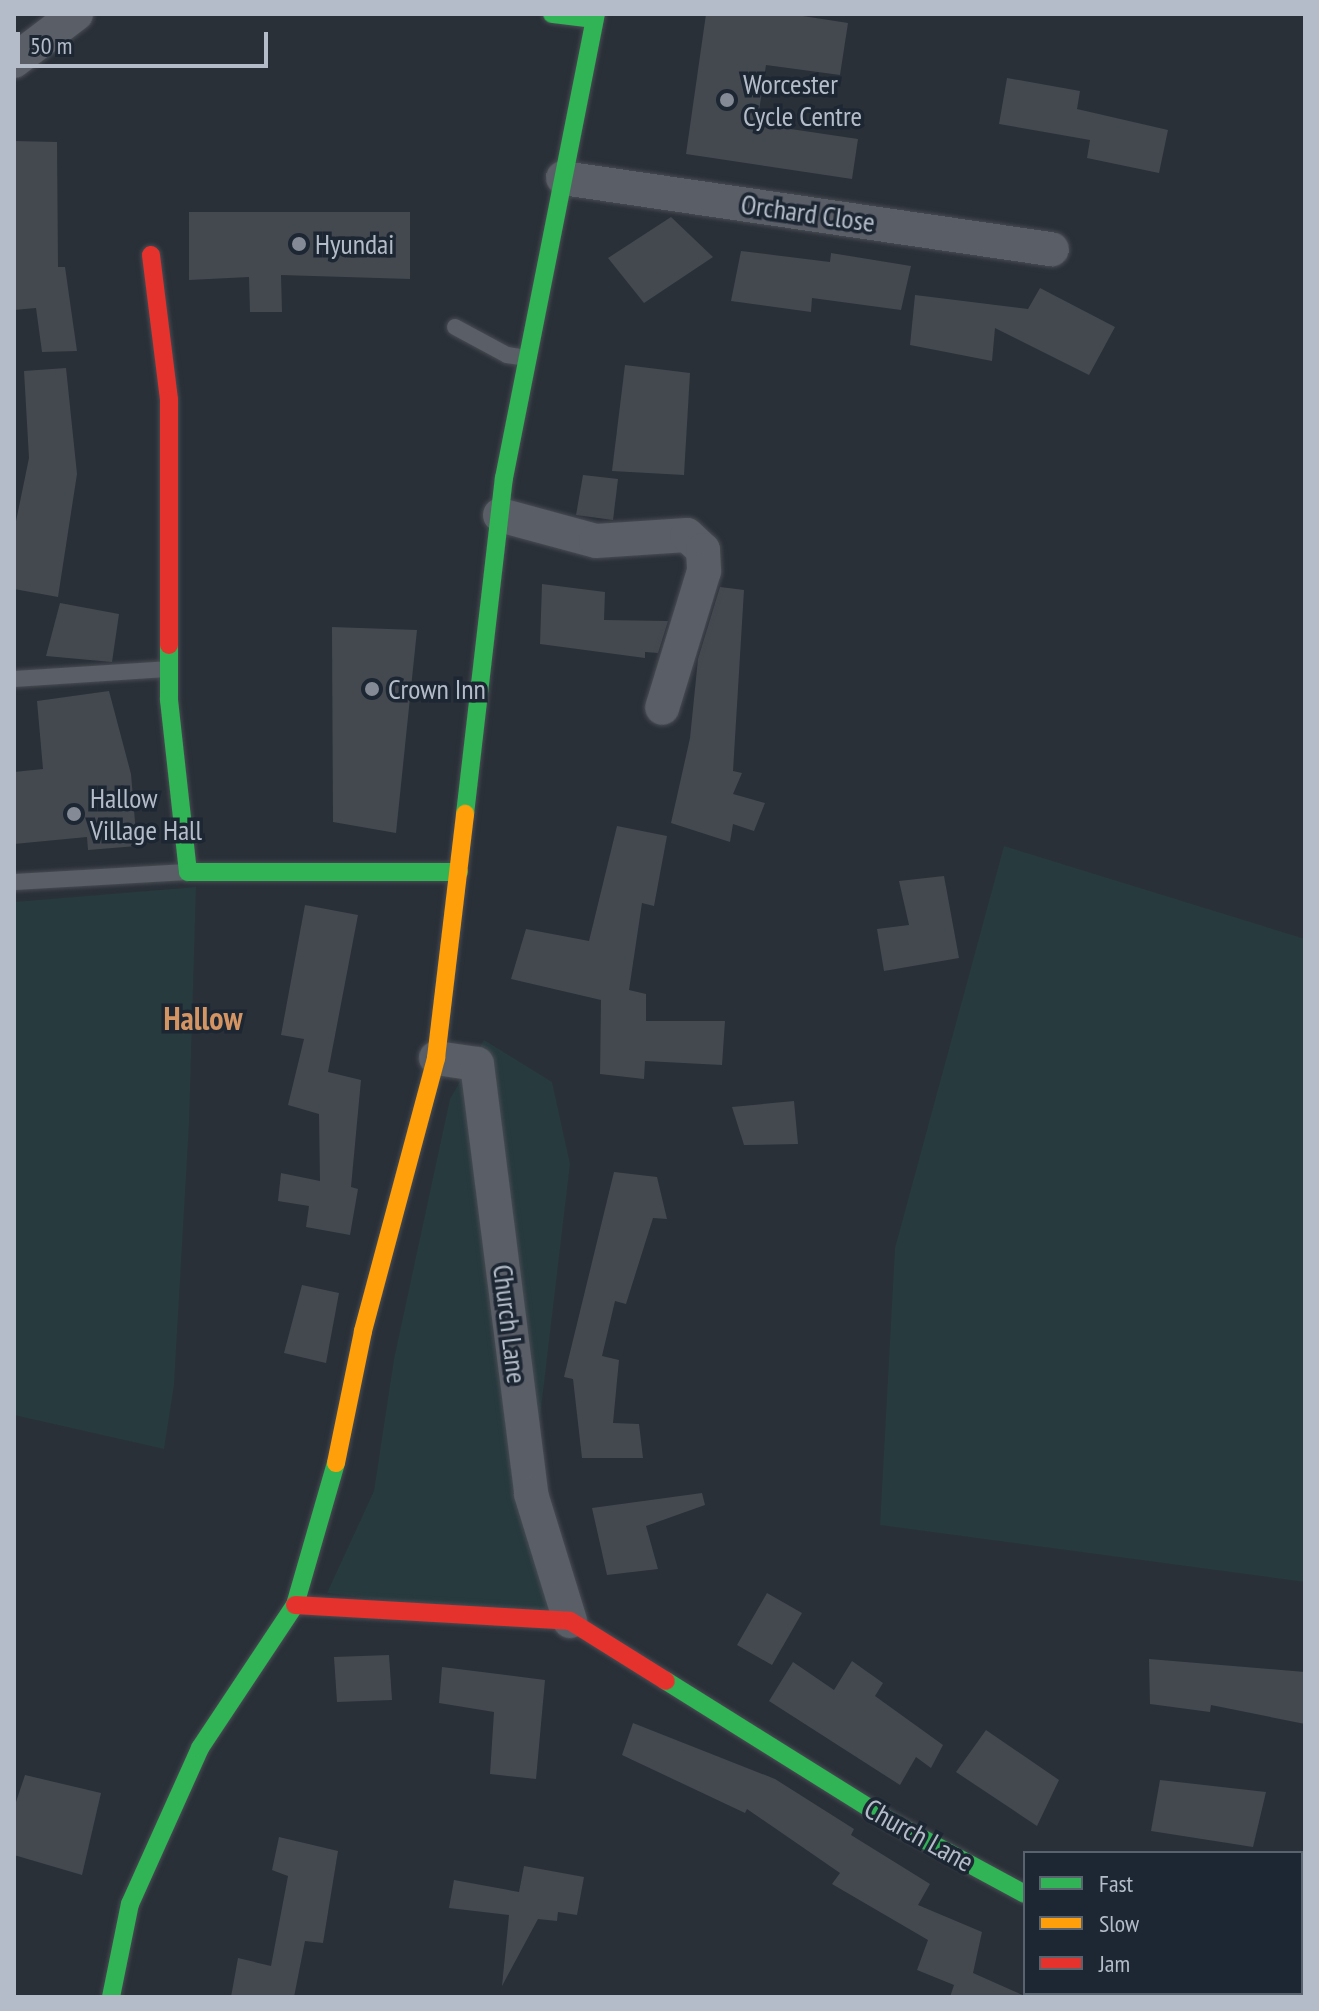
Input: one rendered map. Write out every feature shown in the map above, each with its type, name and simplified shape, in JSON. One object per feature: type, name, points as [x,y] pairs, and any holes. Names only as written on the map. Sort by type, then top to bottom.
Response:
[{"type":"main road","points":[[111,1997],[130,1904],[200,1748],[295,1605],[336,1464],[363,1331],[436,1058],[500,515],[595,16],[552,14]]},
{"type":"main road","points":[[151,255],[169,400],[169,668],[188,872],[459,872]]},
{"type":"main road","name":"Church Lane","points":[[295,1605],[570,1621],[890,1821],[1023,1893]]},
{"type":"street","points":[[14,61],[76,14]]},
{"type":"street","name":"Orchard Close","points":[[563,178],[1052,249]]},
{"type":"street","points":[[500,515],[596,541],[687,535],[703,550],[704,571],[662,708]]},
{"type":"street","name":"Church Lane","points":[[436,1058],[477,1064],[531,1494],[570,1621]]},
{"type":"lane","points":[[455,327],[507,355],[528,359]]},
{"type":"lane","points":[[14,679],[169,668]]},
{"type":"lane","points":[[14,882],[188,872]]},
{"type":"green space","points":[[1004,846],[1305,939],[1305,1582],[880,1525],[895,1248]]},
{"type":"green space","points":[[196,887],[189,1124],[174,1385],[164,1449],[14,1415],[14,902]]},
{"type":"green space","points":[[484,1040],[552,1082],[570,1164],[531,1493],[570,1621],[327,1593],[374,1491],[394,1359],[450,1099]]},
{"type":"building","name":"Worcester Cycle Centre","points":[[706,14],[790,14],[848,23],[840,75],[766,65],[757,124],[858,139],[852,179],[686,154]]},
{"type":"building","points":[[1007,78],[1080,91],[1077,109],[1168,130],[1159,173],[1087,158],[1090,140],[999,124]]},
{"type":"building","points":[[14,141],[57,142],[58,267],[65,267],[77,351],[42,352],[36,308],[14,310]]},
{"type":"building","name":"Hyundai","points":[[189,212],[410,212],[410,279],[281,275],[282,312],[250,312],[249,277],[189,280]]},
{"type":"building","points":[[671,217],[713,257],[644,303],[608,258]]},
{"type":"building","points":[[741,251],[830,262],[831,253],[911,266],[901,310],[812,298],[811,312],[731,301]]},
{"type":"building","points":[[1040,288],[1115,327],[1089,375],[995,328],[992,361],[910,345],[915,295],[1028,309]]},
{"type":"building","points":[[625,365],[690,373],[684,475],[612,471]]},
{"type":"building","points":[[66,368],[77,474],[58,597],[14,589],[14,531],[29,458],[24,371]]},
{"type":"building","points":[[583,475],[618,479],[613,520],[576,515]]},
{"type":"building","points":[[542,584],[605,592],[604,620],[668,621],[658,653],[645,652],[645,658],[540,644]]},
{"type":"building","points":[[720,587],[744,590],[733,771],[742,773],[733,794],[765,803],[754,831],[733,824],[730,842],[671,823],[690,738],[698,659]]},
{"type":"building","points":[[60,603],[119,614],[112,662],[46,656]]},
{"type":"building","name":"Crown Inn","points":[[332,627],[417,630],[396,833],[333,822]]},
{"type":"building","points":[[109,691],[131,774],[137,846],[88,850],[87,837],[14,844],[14,772],[43,769],[37,701]]},
{"type":"building","points":[[617,826],[667,836],[654,906],[642,903],[629,990],[646,994],[646,1021],[725,1021],[722,1065],[645,1061],[644,1079],[600,1074],[601,1000],[511,979],[526,929],[589,941]]},
{"type":"building","points":[[944,876],[959,958],[884,971],[877,929],[909,925],[899,881]]},
{"type":"building","points":[[305,905],[358,915],[328,1072],[361,1080],[351,1187],[358,1189],[350,1235],[306,1227],[309,1206],[278,1201],[281,1173],[320,1181],[319,1114],[288,1105],[304,1039],[281,1035]]},
{"type":"building","points":[[794,1101],[798,1144],[744,1145],[732,1107]]},
{"type":"building","points":[[614,1172],[657,1177],[667,1219],[653,1218],[626,1304],[615,1301],[602,1356],[619,1360],[613,1423],[639,1424],[643,1458],[582,1458],[573,1379],[564,1377]]},
{"type":"building","points":[[302,1285],[339,1293],[326,1363],[284,1353]]},
{"type":"building","points":[[702,1493],[705,1505],[646,1526],[658,1569],[607,1575],[592,1508]]},
{"type":"building","points":[[767,1593],[802,1613],[772,1665],[737,1645]]},
{"type":"building","points":[[389,1655],[392,1700],[337,1702],[334,1657]]},
{"type":"building","points":[[1149,1659],[1305,1672],[1305,1724],[1211,1705],[1210,1712],[1150,1704]]},
{"type":"building","points":[[852,1661],[883,1683],[875,1696],[943,1745],[931,1768],[916,1757],[900,1785],[769,1701],[793,1662],[834,1690]]},
{"type":"building","points":[[442,1667],[545,1680],[536,1779],[490,1774],[494,1712],[439,1703]]},
{"type":"building","points":[[633,1723],[775,1779],[854,1829],[851,1835],[930,1884],[918,1905],[982,1932],[973,1973],[1027,1997],[950,1997],[954,1985],[917,1970],[928,1940],[832,1884],[840,1873],[747,1809],[745,1813],[622,1755]]},
{"type":"building","points":[[986,1730],[1059,1780],[1037,1826],[956,1772]]},
{"type":"building","points":[[25,1775],[101,1793],[82,1875],[14,1855],[14,1808]]},
{"type":"building","points":[[1160,1780],[1266,1792],[1253,1847],[1151,1831]]},
{"type":"building","points":[[279,1837],[338,1851],[323,1943],[305,1941],[294,1997],[231,1997],[238,1958],[271,1966],[288,1876],[272,1870]]},
{"type":"building","points":[[524,1866],[584,1877],[577,1915],[558,1912],[557,1921],[538,1919],[502,1986],[509,1915],[449,1908],[454,1880],[519,1892]]},
{"type":"traffic: fast","points":[[552,14],[594,19]]},
{"type":"traffic: fast","points":[[465,814],[504,478],[596,14]]},
{"type":"traffic: fast","points":[[169,645],[169,700],[188,872],[459,872]]},
{"type":"traffic: fast","points":[[111,1997],[130,1904],[200,1748],[295,1605],[336,1463]]},
{"type":"traffic: fast","points":[[666,1681],[890,1821],[1023,1893]]},
{"type":"traffic: slow","points":[[336,1463],[363,1331],[436,1058],[465,814]]},
{"type":"traffic: jam","points":[[151,255],[169,400],[169,645]]},
{"type":"traffic: jam","points":[[295,1605],[570,1621],[666,1681]]},
{"type":"place","name":"Worcester Cycle Centre","points":[[727,100]]},
{"type":"place","name":"Hyundai","points":[[299,244]]},
{"type":"place","name":"Crown Inn","points":[[372,689]]},
{"type":"place","name":"Hallow Village Hall","points":[[74,814]]},
{"type":"district","name":"Hallow","points":[[203,1018]]}]
